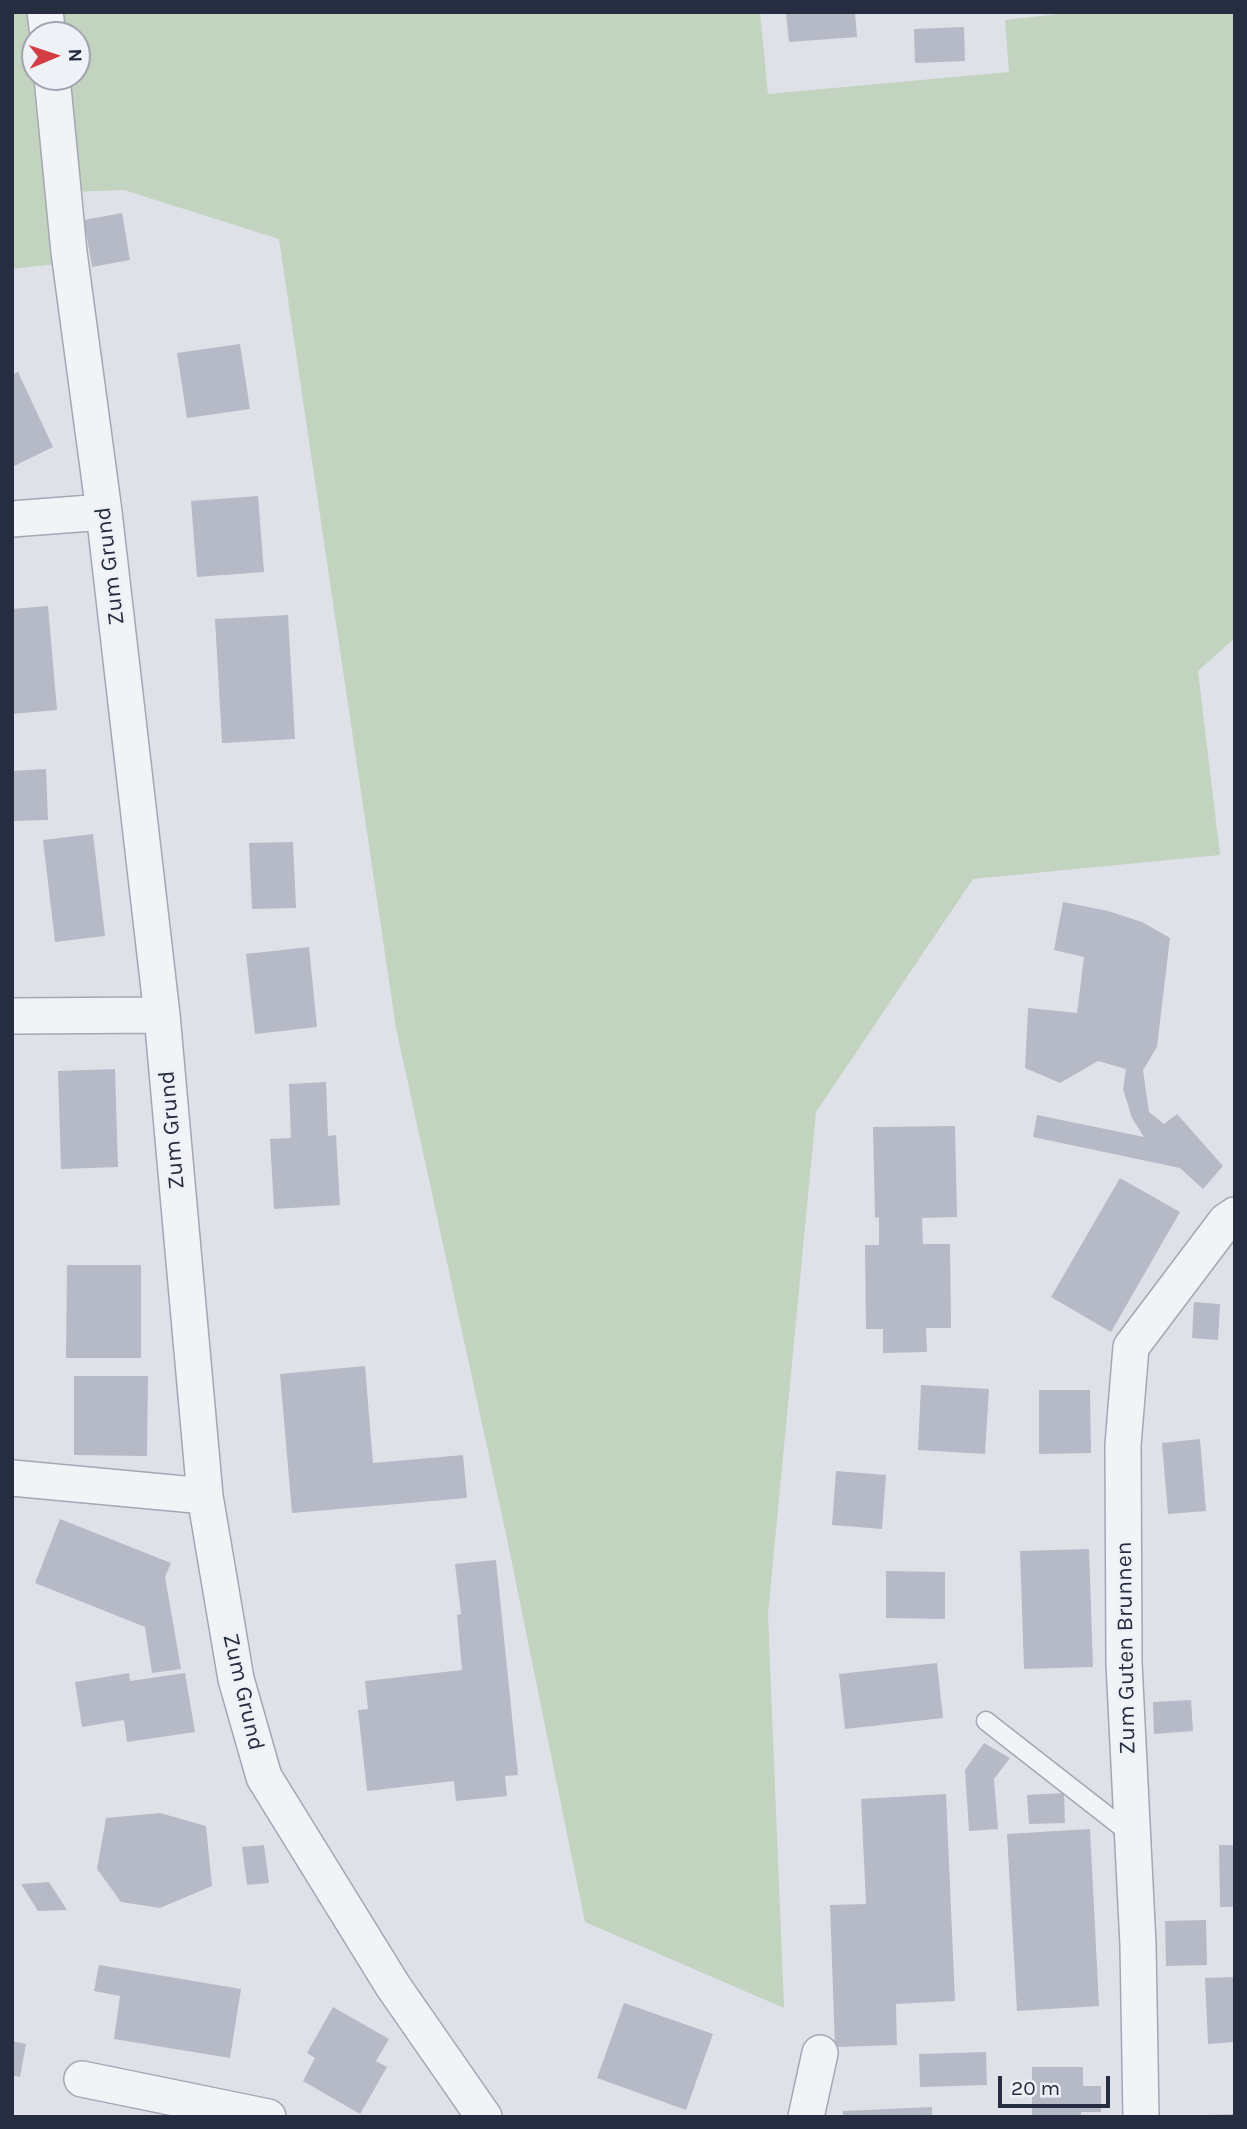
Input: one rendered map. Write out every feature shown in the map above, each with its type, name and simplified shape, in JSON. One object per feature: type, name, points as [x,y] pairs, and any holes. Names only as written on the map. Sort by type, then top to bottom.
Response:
[{"type":"street","name":"Zum Grund","points":[[53,91],[69,252],[104,512],[162,1015],[205,1496],[236,1678],[264,1777],[393,1986],[484,2117]]},
{"type":"street","points":[[12,519],[104,512]]},
{"type":"street","points":[[12,1016],[162,1015]]},
{"type":"street","name":"Zum Guten Brunnen","points":[[1141,2117],[1138,1945],[1124,1663],[1123,1471],[1131,1347],[1226,1221],[1235,1215]]},
{"type":"street","points":[[12,1478],[205,1496]]},
{"type":"street","points":[[806,2117],[820,2053]]},
{"type":"street","points":[[82,2079],[268,2117]]},
{"type":"lane","points":[[986,1721],[1132,1835]]},
{"type":"green space","points":[[12,12],[39,12],[37,21],[21,21],[21,91],[37,91],[65,263],[12,269]]},
{"type":"green space","points":[[52,12],[760,12],[768,94],[1009,72],[1005,20],[1077,12],[1235,12],[1235,638],[1198,671],[1220,855],[973,879],[816,1112],[768,1614],[784,2008],[585,1922],[506,1534],[396,1028],[279,239],[124,190],[70,192],[60,91],[91,91],[91,21],[53,21]]},
{"type":"building","points":[[786,12],[855,12],[857,37],[789,42]]},
{"type":"building","points":[[964,27],[965,61],[915,63],[914,29]]},
{"type":"building","points":[[122,213],[130,260],[92,267],[84,220]]},
{"type":"building","points":[[240,344],[250,409],[187,418],[177,353]]},
{"type":"building","points":[[18,372],[53,447],[12,467],[12,375]]},
{"type":"building","points":[[258,496],[264,572],[197,577],[191,501]]},
{"type":"building","points":[[48,606],[57,710],[12,714],[12,609]]},
{"type":"building","points":[[288,615],[295,739],[222,743],[215,619]]},
{"type":"building","points":[[46,769],[48,820],[12,821],[12,771]]},
{"type":"building","points":[[93,834],[105,936],[55,942],[43,840]]},
{"type":"building","points":[[293,842],[296,908],[252,909],[249,843]]},
{"type":"building","points":[[1063,902],[1108,911],[1142,922],[1170,938],[1157,1047],[1143,1070],[1149,1112],[1164,1124],[1177,1114],[1223,1166],[1203,1189],[1180,1168],[1033,1137],[1037,1115],[1144,1137],[1132,1118],[1123,1089],[1126,1069],[1098,1061],[1060,1083],[1025,1068],[1028,1008],[1077,1013],[1084,957],[1054,950]]},
{"type":"building","points":[[309,947],[317,1027],[255,1034],[246,954]]},
{"type":"building","points":[[115,1069],[118,1167],[61,1169],[58,1071]]},
{"type":"building","points":[[326,1082],[328,1136],[336,1135],[340,1205],[274,1209],[270,1139],[291,1138],[289,1084]]},
{"type":"building","points":[[955,1126],[957,1217],[922,1218],[923,1244],[950,1244],[951,1328],[926,1328],[927,1352],[883,1353],[883,1329],[866,1329],[865,1245],[879,1245],[879,1217],[875,1218],[873,1127]]},
{"type":"building","points":[[1120,1178],[1180,1212],[1111,1332],[1051,1297]]},
{"type":"building","points":[[67,1265],[141,1265],[141,1358],[66,1358]]},
{"type":"building","points":[[1194,1302],[1220,1304],[1218,1340],[1192,1338]]},
{"type":"building","points":[[365,1366],[373,1463],[463,1455],[467,1498],[292,1513],[280,1374]]},
{"type":"building","points":[[74,1376],[148,1376],[147,1456],[74,1455]]},
{"type":"building","points":[[921,1385],[989,1389],[985,1454],[918,1450]]},
{"type":"building","points":[[1039,1390],[1090,1390],[1091,1453],[1039,1454]]},
{"type":"building","points":[[1200,1439],[1206,1511],[1168,1514],[1162,1443]]},
{"type":"building","points":[[836,1471],[886,1475],[882,1529],[832,1525]]},
{"type":"building","points":[[60,1519],[171,1563],[165,1577],[181,1669],[152,1673],[145,1627],[35,1583]]},
{"type":"building","points":[[1089,1549],[1093,1667],[1024,1669],[1020,1551]]},
{"type":"building","points":[[496,1560],[518,1775],[505,1776],[507,1796],[456,1801],[454,1781],[367,1791],[358,1710],[368,1709],[365,1681],[462,1670],[457,1615],[461,1614],[455,1564]]},
{"type":"building","points":[[886,1571],[945,1572],[945,1619],[886,1618]]},
{"type":"building","points":[[937,1663],[943,1718],[845,1729],[839,1674]]},
{"type":"building","points":[[129,1673],[130,1681],[185,1673],[195,1732],[127,1742],[124,1720],[82,1727],[75,1682]]},
{"type":"building","points":[[1191,1700],[1193,1731],[1154,1734],[1153,1702]]},
{"type":"building","points":[[984,1743],[1010,1758],[994,1779],[998,1829],[969,1831],[965,1770]]},
{"type":"building","points":[[1064,1793],[1065,1823],[1029,1824],[1027,1795]]},
{"type":"building","points":[[946,1794],[955,2001],[896,2004],[897,2045],[835,2047],[830,1905],[866,1904],[861,1799]]},
{"type":"building","points":[[160,1813],[206,1826],[212,1886],[160,1908],[121,1902],[97,1869],[106,1818]]},
{"type":"building","points":[[1090,1829],[1099,2006],[1017,2011],[1007,1834]]},
{"type":"building","points":[[264,1845],[269,1883],[247,1885],[242,1847]]},
{"type":"building","points":[[1219,1845],[1235,1845],[1235,1907],[1220,1907]]},
{"type":"building","points":[[49,1882],[67,1910],[38,1911],[21,1884]]},
{"type":"building","points":[[1206,1920],[1207,1965],[1166,1966],[1165,1921]]},
{"type":"building","points":[[99,1965],[241,1989],[230,2058],[114,2039],[120,1996],[94,1991]]},
{"type":"building","points":[[1235,1977],[1235,2042],[1208,2044],[1205,1978]]},
{"type":"building","points":[[624,2003],[713,2034],[686,2110],[597,2078]]},
{"type":"building","points":[[333,2007],[389,2039],[376,2061],[387,2067],[360,2114],[303,2081],[315,2058],[307,2053]]},
{"type":"building","points":[[12,2041],[26,2044],[20,2077],[12,2075]]},
{"type":"building","points":[[986,2052],[987,2085],[920,2087],[919,2054]]},
{"type":"building","points":[[1032,2067],[1083,2067],[1083,2086],[1101,2086],[1101,2112],[1081,2112],[1081,2117],[1032,2116]]},
{"type":"building","points":[[932,2107],[932,2117],[843,2117],[843,2111]]},
{"type":"building","points":[[1235,2114],[1235,2117],[1207,2117],[1207,2115]]}]
